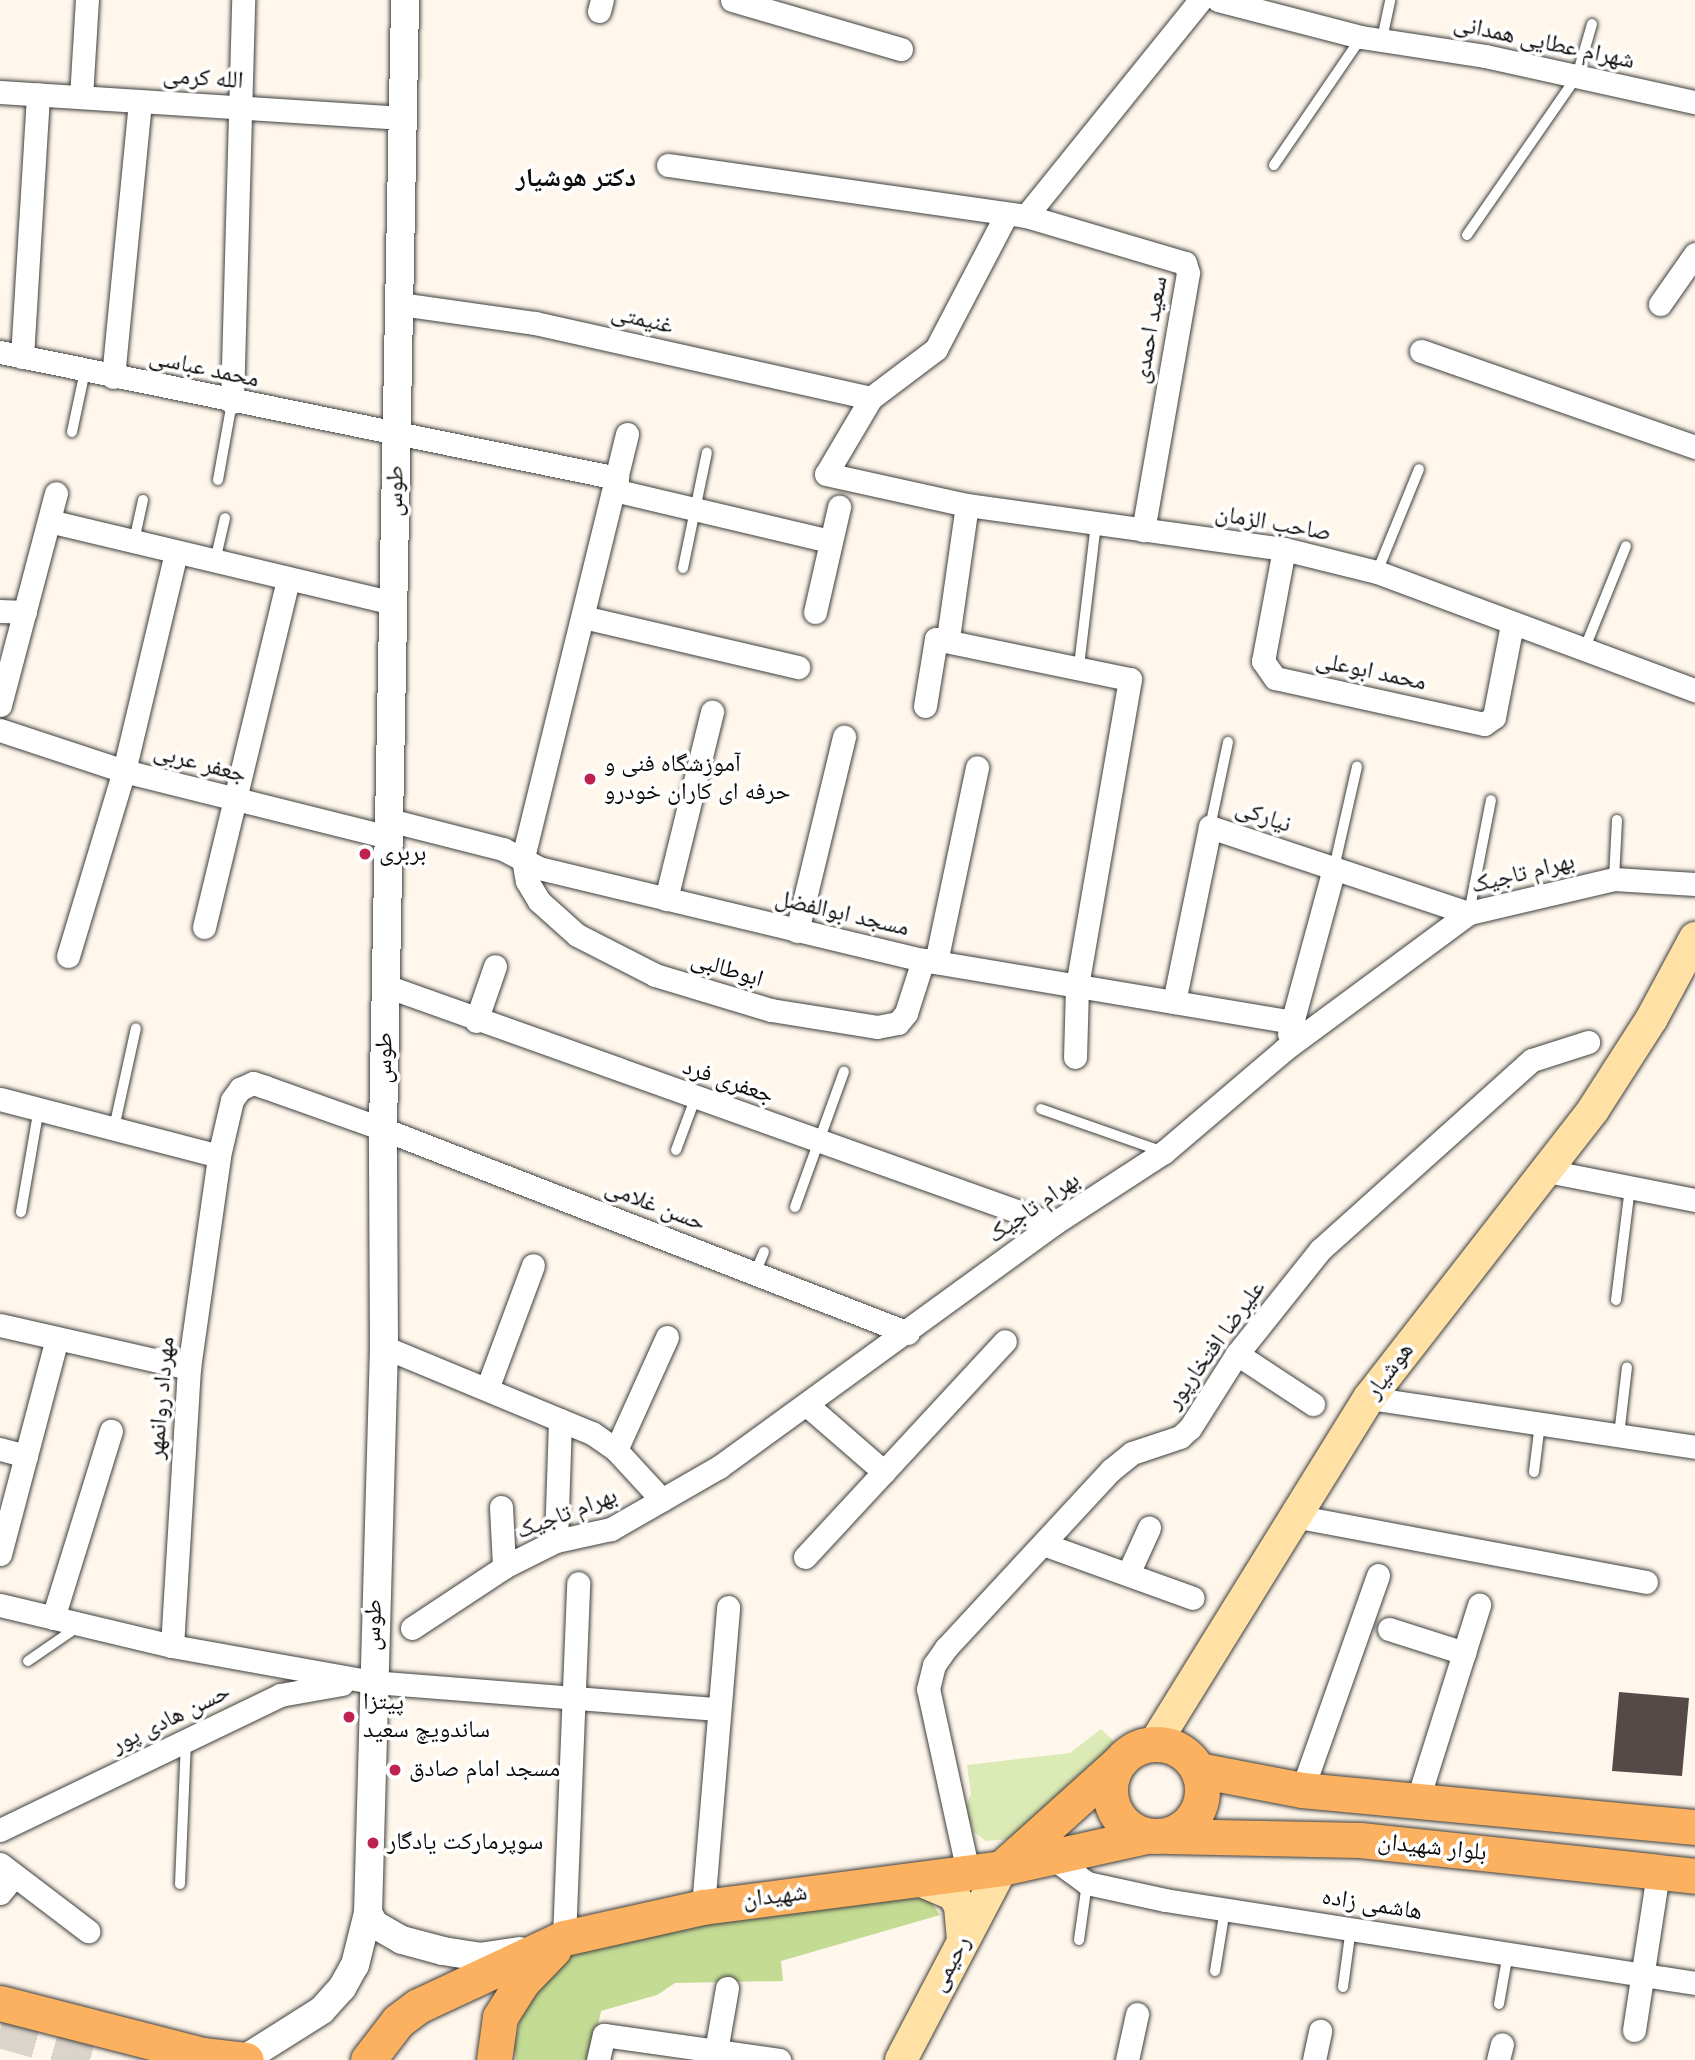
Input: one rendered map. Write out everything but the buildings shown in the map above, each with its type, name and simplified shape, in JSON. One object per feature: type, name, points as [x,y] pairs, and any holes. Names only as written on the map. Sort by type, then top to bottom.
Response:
[{"type":"main road","name":"هوشیار","points":[[1155,1743],[1370,1398],[1542,1170],[1593,1110],[1651,1018],[1695,938]]},
{"type":"main road","name":"هوشیار","points":[[1651,1018],[1695,964]]},
{"type":"main road","points":[[985,1870],[1134,1749],[1155,1743],[1179,1749],[1198,1770],[1202,1784],[1198,1811],[1190,1823],[1157,1836],[1122,1823],[1114,1810],[1111,1779],[1117,1764]]},
{"type":"main road","name":"بلوار شهیدان","points":[[1198,1770],[1302,1790],[1695,1826]]},
{"type":"main road","name":"شهیدان","points":[[368,2060],[398,2021],[418,2006],[564,1938],[703,1906],[985,1870],[1157,1836]]},
{"type":"main road","name":"بلوار شهیدان","points":[[1157,1836],[1360,1840],[1695,1876]]},
{"type":"main road","name":"رحیمی","points":[[901,2060],[964,1941],[985,1870]]},
{"type":"main road","points":[[918,1879],[953,1894],[960,1906],[964,1941]]},
{"type":"main road","points":[[494,2060],[500,2017],[509,1999],[564,1938]]},
{"type":"main road","points":[[0,2003],[202,2055],[244,2060]]},
{"type":"street","points":[[81,97],[88,0]]},
{"type":"street","points":[[232,402],[243,107],[243,0]]},
{"type":"street","name":"طوس","points":[[244,2060],[322,2010],[342,1988],[355,1965],[368,1913],[384,1347],[383,1129],[405,0]]},
{"type":"street","points":[[732,0],[901,49]]},
{"type":"street","points":[[871,398],[936,349],[1016,216],[1200,0]]},
{"type":"street","name":"شهرام عطایی همدانی","points":[[1218,0],[1371,38],[1577,76],[1695,102]]},
{"type":"street","name":"الله کرمی","points":[[0,92],[403,118]]},
{"type":"street","points":[[11,355],[38,94]]},
{"type":"street","points":[[113,377],[140,101]]},
{"type":"street","points":[[668,165],[1016,216]]},
{"type":"street","name":"سعید احمدی","points":[[1016,216],[1189,268],[1143,530]]},
{"type":"street","points":[[1661,304],[1695,254]]},
{"type":"street","name":"غنیمتی","points":[[400,304],[535,323],[871,398]]},
{"type":"street","points":[[1421,351],[1694,443]]},
{"type":"street","name":"محمد عباسی","points":[[11,355],[615,484],[830,541]]},
{"type":"street","name":"صاحب الزمان","points":[[871,398],[826,474],[967,505],[1284,549],[1377,572],[1695,690]]},
{"type":"street","points":[[523,859],[627,434]]},
{"type":"street","points":[[0,705],[56,494]]},
{"type":"street","points":[[948,638],[967,505]]},
{"type":"street","points":[[816,612],[839,507]]},
{"type":"street","points":[[49,521],[393,603]]},
{"type":"street","name":"محمد ابوعلی","points":[[1284,549],[1263,661],[1275,678],[1484,724],[1494,717],[1512,624]]},
{"type":"street","points":[[68,956],[124,771],[176,552]]},
{"type":"street","points":[[204,927],[288,579]]},
{"type":"street","points":[[0,611],[25,612]]},
{"type":"street","points":[[583,617],[798,667]]},
{"type":"street","points":[[925,706],[936,639],[948,638],[1130,678],[1131,690],[1077,987],[1075,1057]]},
{"type":"street","points":[[666,900],[712,712]]},
{"type":"street","name":"جعفر عربی","points":[[0,730],[124,771],[233,800],[389,829]]},
{"type":"street","points":[[797,931],[844,737]]},
{"type":"street","name":"ابوطالبی","points":[[523,859],[527,881],[539,901],[577,935],[655,975],[771,1010],[890,1026],[906,1013],[930,961],[977,768]]},
{"type":"street","name":"نیارکی","points":[[1174,1002],[1210,827],[1469,913]]},
{"type":"street","name":"مسجد ابوالفضل","points":[[389,829],[503,849],[540,867],[666,900],[930,961],[1293,1022]]},
{"type":"street","points":[[1285,1049],[1334,868]]},
{"type":"street","name":"بهرام تاجیک","points":[[412,1628],[505,1567],[556,1541],[598,1534],[662,1500],[807,1405],[1053,1224],[1164,1152],[1285,1049],[1469,913],[1614,879],[1695,884]]},
{"type":"street","points":[[477,1021],[495,967]]},
{"type":"street","name":"جعفری فرد","points":[[386,986],[477,1021],[1053,1224]]},
{"type":"street","name":"علیرضا افتخارپور","points":[[985,1870],[928,1689],[934,1665],[946,1648],[1132,1453],[1180,1437],[1190,1428],[1237,1354],[1320,1250],[1386,1189],[1452,1136],[1532,1060],[1588,1042]]},
{"type":"street","name":"حسن غلامی","points":[[219,1156],[232,1100],[240,1088],[253,1083],[760,1262],[908,1333]]},
{"type":"street","points":[[0,1099],[219,1156]]},
{"type":"street","name":"مهرداد روانمهر","points":[[172,1646],[189,1368],[219,1156]]},
{"type":"street","points":[[1542,1170],[1695,1200]]},
{"type":"street","points":[[487,1389],[533,1265]]},
{"type":"street","points":[[0,1325],[189,1368]]},
{"type":"street","points":[[616,1450],[667,1337]]},
{"type":"street","points":[[0,1554],[5,1515],[26,1456],[57,1338]]},
{"type":"street","points":[[806,1557],[1004,1341]]},
{"type":"street","points":[[384,1347],[560,1420],[616,1450],[662,1500]]},
{"type":"street","points":[[1237,1354],[1313,1404]]},
{"type":"street","points":[[1370,1398],[1695,1447]]},
{"type":"street","points":[[807,1405],[884,1472]]},
{"type":"street","points":[[556,1541],[560,1420]]},
{"type":"street","points":[[53,1618],[111,1432]]},
{"type":"street","points":[[0,1448],[26,1456]]},
{"type":"street","points":[[501,1507],[505,1567]]},
{"type":"street","points":[[1294,1517],[1646,1582]]},
{"type":"street","points":[[1128,1574],[1149,1528]]},
{"type":"street","points":[[1043,1544],[1192,1598]]},
{"type":"street","points":[[1302,1790],[1378,1575]]},
{"type":"street","points":[[368,1913],[374,1924],[402,1940],[479,1956],[507,1954],[564,1938],[571,1698],[578,1583]]},
{"type":"street","points":[[0,1605],[172,1646],[373,1682],[719,1709]]},
{"type":"street","points":[[1417,1802],[1479,1605]]},
{"type":"street","points":[[703,1906],[728,1607]]},
{"type":"street","points":[[1389,1629],[1464,1653]]},
{"type":"street","name":"حسن هادی پور","points":[[3,1821],[186,1741],[280,1695],[373,1682]]},
{"type":"street","name":"هاشمی زاده","points":[[1050,1856],[1087,1883],[1225,1909],[1695,1983]]},
{"type":"street","points":[[1634,2030],[1658,1873]]},
{"type":"street","points":[[5,1878],[88,1931]]},
{"type":"street","points":[[716,2051],[727,1988]]},
{"type":"street","points":[[1127,2060],[1137,2014]]},
{"type":"street","points":[[1314,2060],[1320,2031]]},
{"type":"street","points":[[598,2060],[604,2035],[741,2057],[779,2060]]},
{"type":"lane","points":[[1273,165],[1371,38],[1390,0]]},
{"type":"lane","points":[[1467,235],[1577,76],[1592,24]]},
{"type":"lane","points":[[72,432],[85,371]]},
{"type":"lane","points":[[218,480],[232,402]]},
{"type":"lane","points":[[683,568],[707,452]]},
{"type":"lane","points":[[1377,572],[1419,469]]},
{"type":"lane","points":[[134,541],[143,500]]},
{"type":"lane","points":[[215,561],[225,518]]},
{"type":"lane","points":[[1079,666],[1096,523]]},
{"type":"lane","points":[[1584,651],[1626,546]]},
{"type":"lane","points":[[1210,827],[1228,742]]},
{"type":"lane","points":[[1334,868],[1357,767]]},
{"type":"lane","points":[[1469,913],[1490,800]]},
{"type":"lane","points":[[1614,879],[1617,820]]},
{"type":"lane","points":[[114,1128],[136,1028]]},
{"type":"lane","points":[[795,1207],[844,1072]]},
{"type":"lane","points":[[676,1150],[695,1098]]},
{"type":"lane","points":[[21,1212],[39,1108]]},
{"type":"lane","points":[[1041,1109],[1164,1152]]},
{"type":"lane","points":[[1616,1300],[1630,1187]]},
{"type":"lane","points":[[1619,1435],[1628,1367]]},
{"type":"lane","points":[[1534,1472],[1540,1423]]},
{"type":"lane","points":[[28,1661],[81,1624]]},
{"type":"lane","points":[[180,1884],[186,1741]]},
{"type":"lane","points":[[1079,1940],[1087,1883]]},
{"type":"lane","points":[[1215,1971],[1225,1909]]},
{"type":"lane","points":[[1343,1987],[1351,1928]]},
{"type":"lane","points":[[1499,2004],[1508,1953]]},
{"type":"green space","points":[[1101,1729],[1122,1749],[1021,1838],[986,1841],[974,1832],[965,1809],[971,1794],[967,1765],[1070,1753]]},
{"type":"green space","points":[[924,1892],[940,1915],[781,1961],[783,1981],[675,1983],[657,1995],[601,2011],[591,2060],[516,2060],[514,2047],[523,2008],[554,1958],[687,1915]]},
{"type":"tunnel","points":[[0,2029],[110,2060]]},
{"type":"place","name":"آموزشگاه فنی و حرفه ای کاران خودرو","points":[[590,779]]},
{"type":"place","name":"بربری","points":[[365,854]]},
{"type":"place","name":"پیتزا ساندویچ سعید","points":[[349,1717]]},
{"type":"place","name":"مسجد امام صادق","points":[[395,1770]]},
{"type":"place","name":"سوپرمارکت یادگار","points":[[373,1843]]},
{"type":"district","name":"دکتر هوشیار","points":[[576,179]]}]
